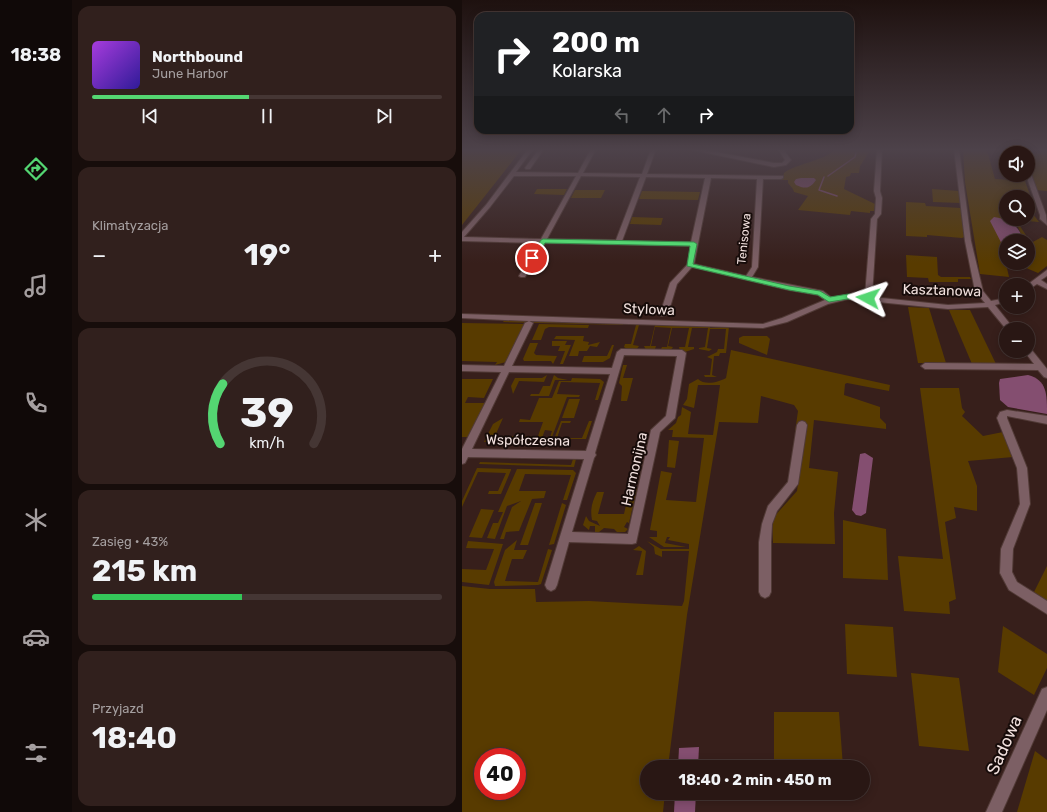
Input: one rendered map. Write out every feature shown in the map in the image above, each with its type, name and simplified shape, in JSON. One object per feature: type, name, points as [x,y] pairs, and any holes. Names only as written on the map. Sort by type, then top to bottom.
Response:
[{"type":"street","points":[[462,236],[502,187]]},
{"type":"street","points":[[523,276],[573,187]]},
{"type":"street","points":[[618,243],[640,187]]},
{"type":"street","points":[[664,314],[672,286],[690,265],[706,187]]},
{"type":"street","name":"Tenisowa","points":[[748,278],[755,267],[759,187]]},
{"type":"street","points":[[868,298],[874,219],[878,214],[879,198],[877,187]]},
{"type":"street","points":[[961,187],[968,241],[979,291],[1004,322]]},
{"type":"street","points":[[1033,187],[1043,215],[1042,219],[1047,223]]},
{"type":"street","points":[[462,239],[694,244]]},
{"type":"street","name":"Kasztanowa","points":[[690,265],[820,293],[829,299],[848,297],[868,298],[947,306],[990,304],[999,302]]},
{"type":"street","points":[[1035,283],[1047,272]]},
{"type":"street","points":[[1038,281],[1047,287]]},
{"type":"street","name":"Stylowa","points":[[462,316],[763,326],[781,322],[829,299]]},
{"type":"street","points":[[463,455],[529,323]]},
{"type":"street","name":"Harmonijna","points":[[565,537],[632,539],[656,430],[670,418],[682,353],[621,352],[615,371]]},
{"type":"street","points":[[1033,358],[1047,375]]},
{"type":"street","points":[[925,366],[1040,367]]},
{"type":"street","points":[[462,368],[615,371],[551,585]]},
{"type":"street","points":[[1047,420],[1007,413],[1003,414],[1002,418],[1022,468],[1025,504],[1007,549],[1006,573],[1013,586],[1047,608]]},
{"type":"street","points":[[766,592],[765,542],[767,524],[772,509],[793,484],[802,425]]},
{"type":"street","name":"Współczesna","points":[[463,455],[591,455]]},
{"type":"street","name":"Sadowa","points":[[994,812],[1047,694]]},
{"type":"shaded area","points":[[462,187],[492,187],[462,225]]},
{"type":"shaded area","points":[[791,187],[844,187],[844,189],[875,204],[874,211],[870,211],[870,213],[851,211],[850,215],[798,210],[808,196],[794,192]]},
{"type":"shaded area","points":[[966,187],[1027,187],[1028,190],[999,190],[999,226],[1001,226],[1002,234],[999,234],[999,270],[1007,270],[1009,277],[980,274]]},
{"type":"shaded area","points":[[1035,187],[1047,187],[1047,191],[1036,190]]},
{"type":"shaded area","points":[[537,189],[567,189],[564,195],[534,194]]},
{"type":"shaded area","points":[[932,189],[959,191],[961,203],[933,202]]},
{"type":"shaded area","points":[[575,190],[605,190],[601,198],[571,198]]},
{"type":"shaded area","points":[[642,191],[700,192],[698,200],[639,199]]},
{"type":"shaded area","points":[[906,202],[925,203],[926,206],[961,208],[966,236],[962,238],[927,235],[927,237],[906,236]]},
{"type":"shaded area","points":[[632,217],[663,218],[661,225],[630,224]]},
{"type":"shaded area","points":[[994,217],[999,218],[999,226],[1015,226],[1020,234],[999,234],[999,238],[990,221]]},
{"type":"shaded area","points":[[1016,226],[1020,226],[1025,234],[1021,234]]},
{"type":"shaded area","points":[[1042,237],[1047,240],[1047,266],[1038,273],[1031,270],[1035,270],[1035,241]]},
{"type":"shaded area","points":[[906,255],[937,257],[938,275],[941,277],[970,277],[971,279],[958,279],[958,282],[929,282],[928,278],[907,277]]},
{"type":"shaded area","points":[[908,307],[929,308],[946,363],[918,363]]},
{"type":"shaded area","points":[[949,310],[970,310],[996,364],[972,364]]},
{"type":"shaded area","points":[[505,319],[623,323],[623,325],[503,322]]},
{"type":"shaded area","points":[[462,323],[524,324],[506,362],[495,365],[497,362],[462,361]]},
{"type":"shaded area","points":[[634,323],[710,326],[710,328],[729,327],[726,353],[720,353],[719,356],[714,356],[712,375],[717,377],[705,377],[704,375],[710,375],[712,359],[707,357],[717,352],[718,349],[724,349],[726,329],[710,329],[707,348],[712,349],[709,351],[699,349],[705,347],[708,328],[692,328],[688,347],[694,347],[694,349],[685,352],[680,351],[679,347],[685,347],[689,328],[672,328],[668,346],[673,347],[670,351],[661,349],[662,347],[667,347],[671,328],[655,327],[651,346],[656,346],[655,349],[646,350],[644,346],[650,346],[655,325],[639,325],[633,345],[639,346],[636,350],[628,350],[624,347],[625,344],[631,344],[636,325],[631,325]]},
{"type":"shaded area","points":[[539,324],[589,325],[588,328],[549,327],[545,329],[541,340],[532,340]]},
{"type":"shaded area","points":[[556,336],[584,336],[583,341],[589,342],[588,345],[600,342],[597,347],[590,346],[587,351],[579,351],[578,356],[569,356],[575,340],[554,339]]},
{"type":"shaded area","points":[[743,336],[767,336],[770,339],[767,355],[739,343],[739,338]]},
{"type":"shaded area","points":[[552,341],[567,341],[565,345],[571,345],[563,364],[560,364],[565,351],[558,351],[560,346],[552,346]]},
{"type":"shaded area","points":[[530,343],[538,343],[534,353],[536,355],[557,356],[553,364],[551,361],[524,361],[523,359]]},
{"type":"shaded area","points":[[612,345],[614,345],[610,358],[603,362],[582,362],[584,356],[607,356]]},
{"type":"shaded area","points":[[731,350],[890,385],[889,391],[847,383],[845,384],[844,395],[880,407],[880,418],[886,424],[886,429],[814,420],[809,468],[838,472],[834,513],[835,544],[773,543],[772,519],[797,491],[805,434],[795,432],[798,411],[794,405],[761,396],[758,423],[719,422],[687,615],[669,760],[640,760],[640,800],[664,800],[663,812],[462,812],[462,586],[490,589],[535,589],[536,602],[589,601],[682,606],[684,601],[689,551],[662,551],[662,557],[655,554],[654,547],[647,541],[661,549],[689,549],[689,544],[668,540],[670,537],[667,537],[665,543],[686,547],[664,547],[649,537],[657,537],[657,531],[650,530],[661,471],[672,473],[666,500],[696,502],[704,438],[672,437],[673,430],[668,430],[676,423],[678,417],[681,415],[682,407],[691,412],[688,434],[713,435],[720,385],[698,385],[694,408],[683,405],[687,399],[689,384],[698,379],[708,383],[720,381],[726,378]]},
{"type":"shaded area","points":[[623,365],[627,365],[623,378],[633,378],[627,401],[621,401],[622,386],[619,383]]},
{"type":"shaded area","points":[[547,375],[544,382],[519,381],[513,394],[511,386],[515,378],[542,378]]},
{"type":"shaded area","points":[[554,375],[558,378],[568,380],[555,380],[549,396],[530,396],[531,394],[539,394],[543,386],[550,386]]},
{"type":"shaded area","points":[[1028,375],[1039,380],[1045,389],[1047,414],[1008,407],[1000,400],[1000,379]]},
{"type":"shaded area","points":[[572,378],[600,379],[604,382],[598,400],[595,400],[600,383],[561,382],[557,394],[580,395],[579,397],[567,397],[552,437],[550,437],[552,431],[545,430],[540,443],[484,442],[493,424],[503,418],[495,436],[538,436],[543,422],[519,422],[520,419],[530,420],[539,398],[552,398],[559,381],[571,381]]},
{"type":"shaded area","points":[[462,379],[493,379],[484,398],[468,397],[465,403],[485,403],[468,437],[462,437]]},
{"type":"shaded area","points":[[920,388],[959,388],[962,408],[965,412],[962,416],[983,436],[1003,432],[1013,457],[968,461],[977,486],[977,511],[954,507],[956,518],[945,522],[956,599],[949,602],[950,614],[904,611],[898,556],[943,559]]},
{"type":"shaded area","points":[[569,399],[580,399],[574,418],[562,418]]},
{"type":"shaded area","points":[[561,421],[571,421],[570,423],[562,423],[557,438],[582,438],[589,421],[592,421],[586,439],[554,439]]},
{"type":"shaded area","points":[[669,440],[679,441],[675,468],[667,467]]},
{"type":"shaded area","points":[[865,453],[873,458],[866,513],[861,516],[856,515],[852,510],[860,454]]},
{"type":"shaded area","points":[[573,459],[576,459],[574,467],[479,464],[480,462],[571,465]]},
{"type":"shaded area","points":[[477,468],[511,470],[501,494],[488,494],[489,491],[498,491],[506,473],[478,472],[462,507],[462,501]]},
{"type":"shaded area","points":[[517,469],[573,470],[576,473],[567,500],[563,500],[571,475],[525,474],[519,491],[546,491],[544,498],[532,499],[519,531],[506,532],[504,539],[500,539],[512,507],[521,501],[507,506],[495,539],[487,538],[493,523],[498,523],[503,512],[498,512]]},
{"type":"shaded area","points":[[630,487],[637,488],[629,523],[627,522],[624,527],[628,529],[625,532],[617,532],[614,529],[604,528],[599,532],[595,532],[595,526],[590,526],[589,530],[583,525],[586,516],[589,521],[600,526],[597,521],[592,520],[591,516],[592,506],[597,492],[604,492],[598,514],[624,514]]},
{"type":"shaded area","points":[[535,503],[542,503],[528,545],[520,545]]},
{"type":"shaded area","points":[[562,503],[566,505],[554,544],[549,545]]},
{"type":"shaded area","points":[[481,509],[494,510],[482,538],[469,537]]},
{"type":"shaded area","points":[[843,520],[886,529],[888,580],[843,578]]},
{"type":"shaded area","points":[[517,540],[514,550],[527,550],[523,559],[512,559],[505,581],[538,582],[548,549],[552,550],[541,584],[495,586],[494,582],[505,550]]},
{"type":"shaded area","points":[[468,541],[503,544],[489,585],[462,582],[462,569],[486,570],[494,549],[466,548]]},
{"type":"shaded area","points":[[639,546],[646,551],[643,575],[636,575],[642,551],[633,550]]},
{"type":"shaded area","points":[[1047,566],[1047,601],[1034,592]]},
{"type":"shaded area","points":[[845,624],[893,627],[897,677],[847,674]]},
{"type":"shaded area","points":[[1003,626],[1047,654],[1047,668],[1034,695],[998,672]]},
{"type":"shaded area","points":[[911,673],[959,678],[969,751],[919,746]]},
{"type":"shaded area","points":[[774,712],[839,712],[842,760],[774,760]]},
{"type":"shaded area","points":[[699,747],[698,760],[678,760],[679,748]]},
{"type":"shaded area","points":[[1035,751],[1047,760],[1047,812],[1017,812]]},
{"type":"shaded area","points":[[675,800],[696,800],[695,812],[674,812]]},
{"type":"waterway","points":[[820,187],[819,190],[837,196]]},
{"type":"route","points":[[532,258],[543,241],[694,244],[690,265],[789,288],[820,293],[829,299],[848,297],[868,298]]}]
